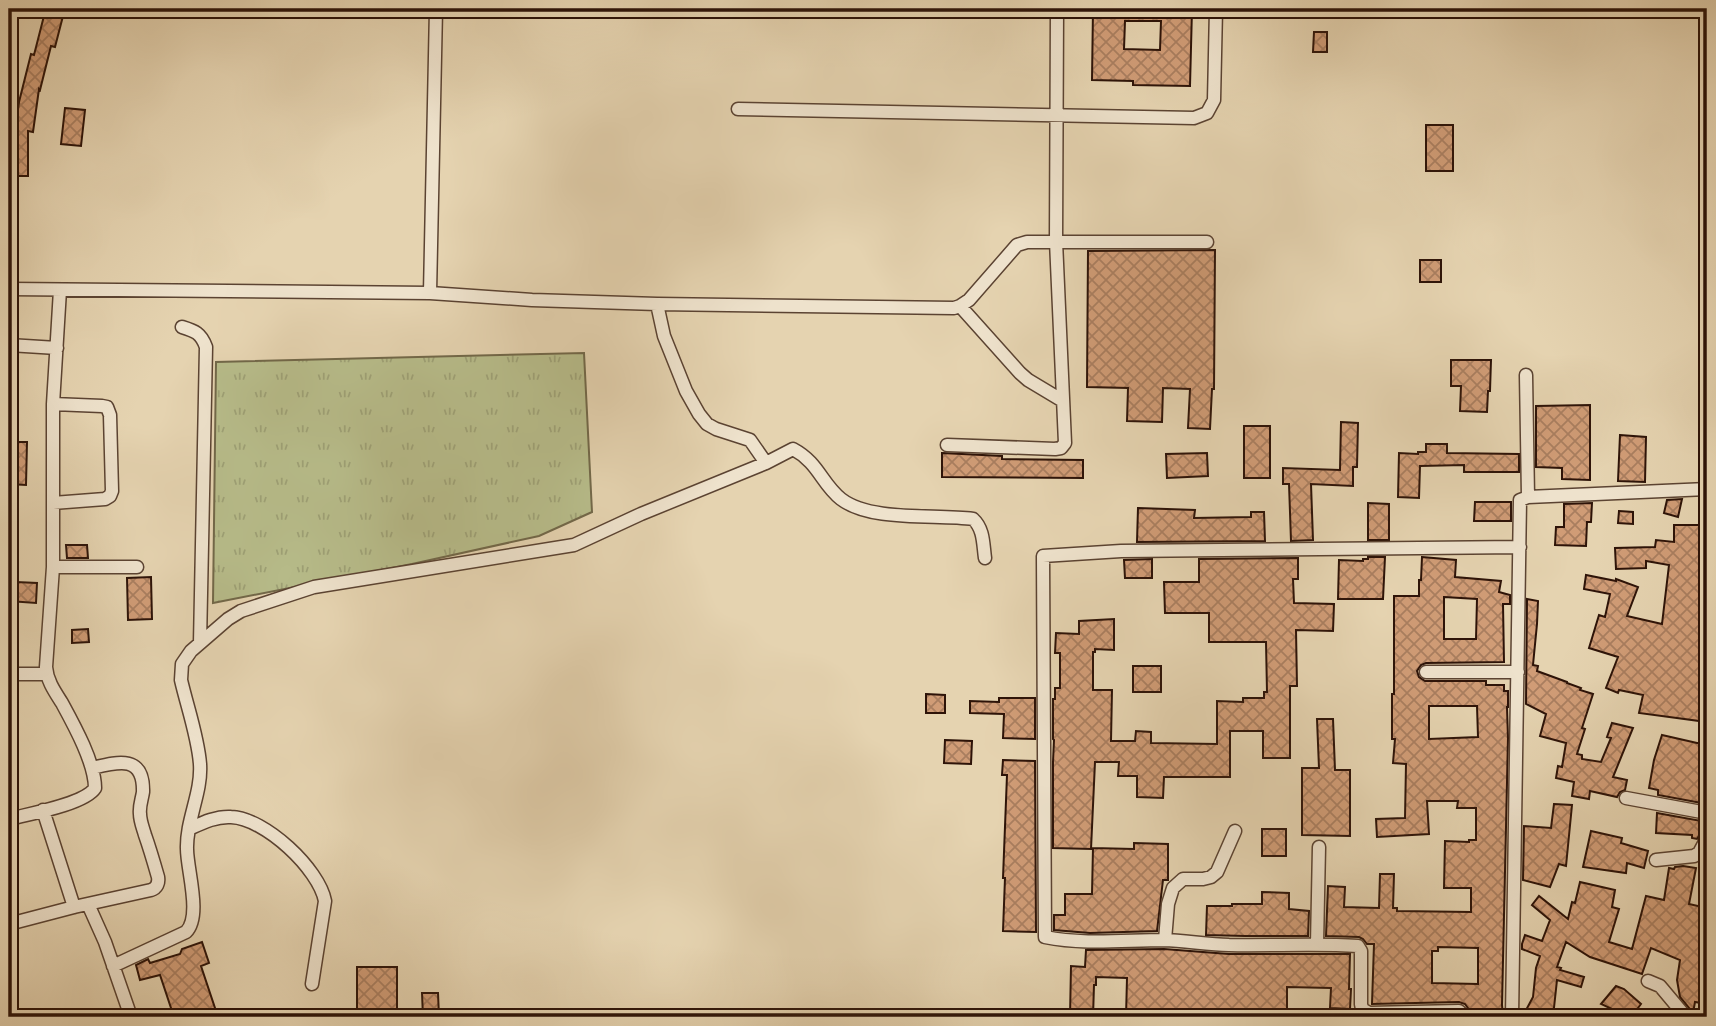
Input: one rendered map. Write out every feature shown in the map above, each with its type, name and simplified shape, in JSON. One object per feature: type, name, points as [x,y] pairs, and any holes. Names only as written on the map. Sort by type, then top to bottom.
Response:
[{"type":"street","points":[[9,19],[16,9]]},
{"type":"street","points":[[430,293],[436,9]]},
{"type":"street","points":[[947,445],[1045,449],[1061,448],[1065,443],[1056,241],[1057,9]]},
{"type":"street","points":[[738,109],[1194,118],[1207,113],[1214,100],[1216,9]]},
{"type":"street","points":[[9,289],[430,293],[657,304],[954,308],[969,300],[1017,245],[1034,241],[1207,242]]},
{"type":"street","points":[[9,819],[75,801],[90,794],[95,779],[71,719],[46,674],[53,567],[53,404],[60,290]]},
{"type":"street","points":[[657,304],[664,336],[686,391],[699,414],[707,424],[716,429],[750,440],[766,463]]},
{"type":"street","points":[[960,306],[1020,373],[1063,401]]},
{"type":"street","points":[[182,327],[196,331],[204,339],[206,347],[200,643]]},
{"type":"street","points":[[9,345],[57,348]]},
{"type":"street","points":[[1526,375],[1528,497]]},
{"type":"street","points":[[53,404],[102,406],[109,409],[112,491],[110,496],[104,499],[53,503]]},
{"type":"street","points":[[113,966],[186,932],[194,917],[187,848],[200,766],[180,671],[186,658],[200,643],[241,611],[314,587],[574,545],[793,449],[808,458],[841,499],[865,511],[973,519],[982,533],[985,558]]},
{"type":"street","points":[[1512,1017],[1520,500],[1528,497],[1707,489]]},
{"type":"street","points":[[1462,1017],[1459,1012],[1364,1011],[1361,1004],[1361,948],[1358,946],[1227,945],[1165,940],[1104,941],[1045,937],[1043,556],[1121,551],[1520,547]]},
{"type":"street","points":[[53,567],[137,567]]},
{"type":"street","points":[[1426,672],[1518,672]]},
{"type":"street","points":[[9,674],[46,674]]},
{"type":"street","points":[[9,923],[155,888],[158,880],[140,818],[143,792],[139,772],[129,763],[119,762],[92,768]]},
{"type":"street","points":[[1626,798],[1707,813]]},
{"type":"street","points":[[43,810],[74,907]]},
{"type":"street","points":[[189,829],[222,817],[242,818],[271,832],[306,866],[323,891],[325,901],[312,984]]},
{"type":"street","points":[[1165,940],[1168,904],[1173,888],[1184,879],[1203,879],[1217,872],[1235,831]]},
{"type":"street","points":[[1656,860],[1694,856],[1699,853],[1707,838]]},
{"type":"street","points":[[1317,944],[1319,847]]},
{"type":"street","points":[[88,904],[105,942],[131,1017]]},
{"type":"street","points":[[1648,981],[1660,986],[1686,1017]]},
{"type":"green space","points":[[584,353],[592,512],[539,536],[213,603],[216,362]]},
{"type":"building","points":[[1093,9],[1192,9],[1190,86],[1133,85],[1133,81],[1092,80]],"holes":[[[1125,21],[1161,21],[1160,50],[1124,49]]]},
{"type":"building","points":[[45,12],[63,16],[39,89],[33,132],[28,131],[28,176],[14,176],[14,137],[19,102]]},
{"type":"building","points":[[1314,32],[1327,32],[1327,52],[1313,52]]},
{"type":"building","points":[[65,108],[85,110],[81,146],[61,144]]},
{"type":"building","points":[[1426,125],[1453,125],[1453,171],[1426,171]]},
{"type":"building","points":[[1215,250],[1214,389],[1210,429],[1188,428],[1190,389],[1163,388],[1162,422],[1127,421],[1128,388],[1087,387],[1088,251]]},
{"type":"building","points":[[1420,260],[1441,260],[1441,282],[1420,282]]},
{"type":"building","points":[[1451,360],[1491,360],[1487,412],[1460,411],[1461,386],[1451,386]]},
{"type":"building","points":[[1590,405],[1590,480],[1562,479],[1562,468],[1536,467],[1536,406]]},
{"type":"building","points":[[1341,422],[1358,423],[1357,467],[1353,467],[1353,486],[1311,484],[1313,540],[1291,541],[1289,484],[1283,484],[1283,468],[1340,470]]},
{"type":"building","points":[[1244,426],[1270,426],[1270,478],[1244,478]]},
{"type":"building","points":[[1620,435],[1646,437],[1645,482],[1618,481]]},
{"type":"building","points":[[9,442],[27,442],[26,485],[9,484]]},
{"type":"building","points":[[1426,444],[1447,444],[1447,453],[1519,454],[1519,472],[1464,472],[1464,465],[1420,466],[1419,498],[1398,497],[1399,453],[1426,452]]},
{"type":"building","points":[[942,453],[1002,456],[1002,459],[1083,460],[1083,478],[942,477]]},
{"type":"building","points":[[1207,453],[1208,476],[1167,478],[1166,454]]},
{"type":"building","points":[[1682,499],[1678,517],[1664,513],[1667,500]]},
{"type":"building","points":[[1475,502],[1511,502],[1511,521],[1474,521]]},
{"type":"building","points":[[1368,503],[1389,504],[1389,540],[1368,540]]},
{"type":"building","points":[[1592,503],[1591,522],[1587,522],[1586,546],[1555,545],[1556,527],[1564,527],[1564,504]]},
{"type":"building","points":[[1138,508],[1195,510],[1194,518],[1251,517],[1251,512],[1264,512],[1265,541],[1137,542]]},
{"type":"building","points":[[1619,511],[1633,512],[1633,524],[1618,523]]},
{"type":"building","points":[[1674,525],[1707,525],[1707,644],[1703,662],[1707,662],[1707,722],[1639,713],[1643,695],[1619,690],[1618,693],[1606,688],[1618,657],[1589,648],[1599,615],[1605,617],[1610,594],[1584,589],[1586,575],[1616,579],[1638,587],[1627,616],[1662,624],[1669,565],[1646,561],[1646,568],[1616,569],[1615,548],[1655,547],[1656,540],[1674,542]]},
{"type":"building","points":[[66,545],[87,545],[88,558],[67,558]]},
{"type":"building","points":[[1368,557],[1385,557],[1383,599],[1338,599],[1339,560],[1363,561]]},
{"type":"building","points":[[1422,557],[1456,560],[1455,577],[1501,581],[1499,592],[1510,595],[1510,604],[1503,604],[1504,662],[1426,663],[1417,671],[1419,677],[1425,681],[1486,681],[1486,685],[1504,685],[1504,691],[1508,691],[1503,1017],[1474,1017],[1475,1011],[1470,1011],[1465,1004],[1459,1002],[1372,1004],[1374,944],[1367,944],[1359,937],[1326,936],[1328,886],[1345,887],[1344,907],[1379,908],[1380,874],[1394,874],[1393,908],[1397,908],[1397,911],[1471,912],[1471,888],[1444,888],[1445,841],[1476,840],[1476,808],[1457,808],[1458,801],[1427,801],[1429,834],[1377,837],[1376,819],[1405,818],[1406,764],[1393,763],[1394,596],[1419,596]],"holes":[[[1444,597],[1477,599],[1476,639],[1444,639]],[[1429,706],[1477,706],[1478,737],[1429,739]],[[1438,947],[1478,948],[1478,984],[1432,983],[1432,951],[1438,951]]]},
{"type":"building","points":[[1298,558],[1298,579],[1293,579],[1294,603],[1334,604],[1333,631],[1296,630],[1297,686],[1290,686],[1290,758],[1263,758],[1263,731],[1230,731],[1230,777],[1164,777],[1163,798],[1137,797],[1137,776],[1118,776],[1119,762],[1095,762],[1091,849],[1053,848],[1053,699],[1055,688],[1060,688],[1060,653],[1055,653],[1056,633],[1079,634],[1079,621],[1114,619],[1114,650],[1095,649],[1093,652],[1093,690],[1112,690],[1111,741],[1135,741],[1136,731],[1151,732],[1151,743],[1217,744],[1217,701],[1243,702],[1243,698],[1264,698],[1264,692],[1267,692],[1266,642],[1209,642],[1209,613],[1165,613],[1164,582],[1199,582],[1199,559]]},
{"type":"building","points":[[1152,559],[1152,578],[1125,578],[1124,560]]},
{"type":"building","points":[[151,577],[152,619],[128,620],[127,578]]},
{"type":"building","points":[[16,582],[37,583],[36,603],[9,601],[9,585],[16,585]]},
{"type":"building","points":[[1527,599],[1538,601],[1533,665],[1538,666],[1537,671],[1593,694],[1577,754],[1582,755],[1582,759],[1601,762],[1611,738],[1607,737],[1612,723],[1633,728],[1613,777],[1627,780],[1625,790],[1617,797],[1590,791],[1589,799],[1572,796],[1574,782],[1556,778],[1558,766],[1562,767],[1566,743],[1540,736],[1546,714],[1526,704]]},
{"type":"building","points":[[88,629],[89,642],[72,643],[72,630]]},
{"type":"building","points":[[1133,666],[1161,666],[1161,692],[1133,692]]},
{"type":"building","points":[[926,694],[945,695],[945,713],[926,713]]},
{"type":"building","points":[[999,698],[1035,698],[1035,739],[1003,738],[1004,714],[970,713],[970,701],[999,702]]},
{"type":"building","points":[[1317,719],[1333,719],[1335,770],[1350,770],[1350,836],[1302,835],[1302,768],[1319,768]]},
{"type":"building","points":[[1662,735],[1707,743],[1707,804],[1658,795],[1658,790],[1649,788]]},
{"type":"building","points":[[945,740],[972,741],[971,764],[944,763]]},
{"type":"building","points":[[1003,760],[1035,761],[1036,932],[1003,931],[1007,775],[1002,775]]},
{"type":"building","points":[[1554,804],[1572,805],[1566,866],[1559,864],[1550,887],[1523,880],[1524,826],[1551,828]]},
{"type":"building","points":[[1657,813],[1707,822],[1707,829],[1702,831],[1697,839],[1692,838],[1692,835],[1656,833]]},
{"type":"building","points":[[1262,829],[1286,829],[1286,856],[1262,856]]},
{"type":"building","points":[[1591,831],[1622,838],[1621,843],[1648,851],[1644,868],[1627,863],[1626,873],[1583,867]]},
{"type":"building","points":[[1134,843],[1168,844],[1168,880],[1163,880],[1157,931],[1090,933],[1054,930],[1054,915],[1065,915],[1065,894],[1092,894],[1093,848],[1134,849]]},
{"type":"building","points":[[1669,868],[1696,868],[1689,904],[1707,908],[1707,1004],[1695,1002],[1693,1013],[1680,997],[1677,980],[1680,960],[1651,948],[1642,974],[1590,957],[1566,942],[1557,967],[1584,977],[1581,987],[1557,980],[1553,1017],[1534,1017],[1525,1012],[1533,997],[1540,956],[1522,949],[1522,944],[1525,935],[1542,941],[1550,920],[1532,905],[1539,896],[1568,919],[1580,882],[1615,890],[1612,907],[1619,909],[1609,942],[1632,949],[1646,896],[1664,900]]},
{"type":"building","points":[[1262,892],[1289,893],[1289,909],[1309,911],[1308,936],[1206,935],[1207,906],[1262,904]]},
{"type":"building","points":[[202,942],[209,963],[201,966],[218,1017],[174,1017],[160,975],[140,980],[136,965],[148,959],[150,963],[180,954],[182,949]]},
{"type":"building","points":[[1164,949],[1229,954],[1350,954],[1350,1009],[1330,1008],[1331,988],[1287,987],[1287,1017],[1262,1017],[1262,1012],[1223,1011],[1223,1017],[1126,1017],[1127,978],[1096,977],[1093,1017],[1070,1017],[1071,966],[1085,967],[1086,950]]},
{"type":"building","points":[[357,967],[397,967],[397,1017],[357,1017]]},
{"type":"building","points":[[1616,986],[1624,989],[1641,1004],[1638,1008],[1648,1017],[1629,1017],[1601,1004]]},
{"type":"building","points":[[422,993],[438,993],[439,1017],[423,1017]]}]
